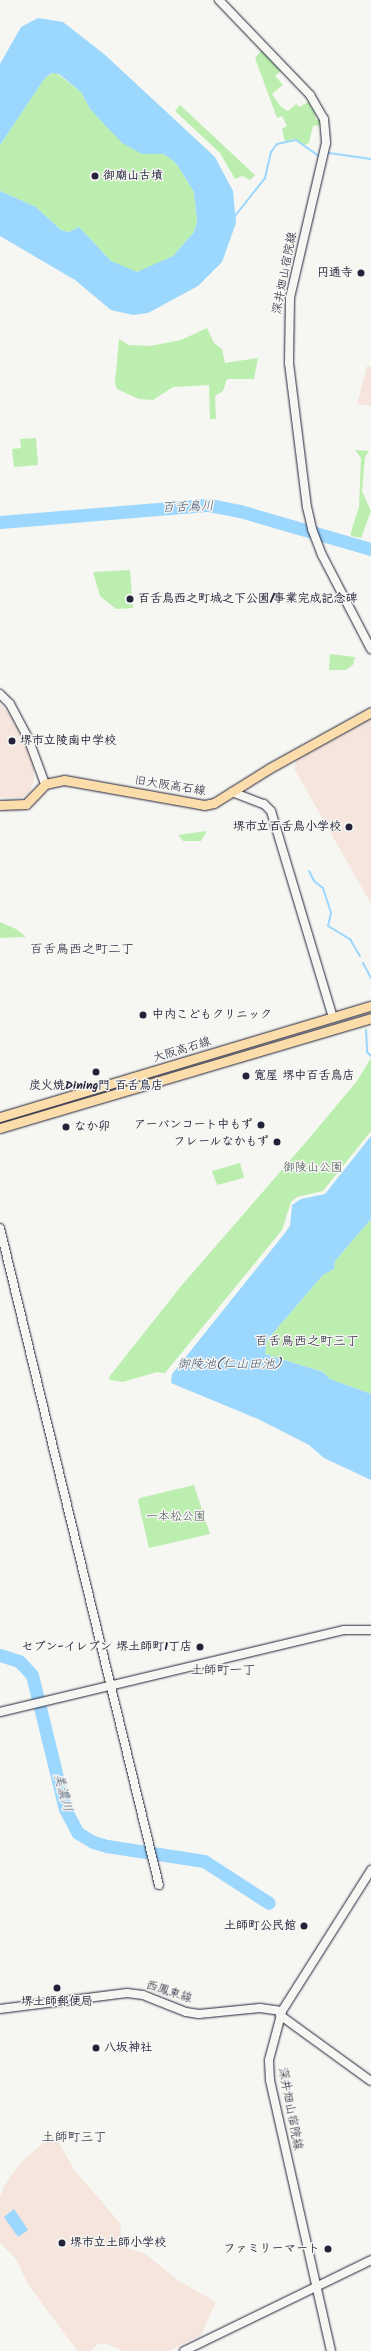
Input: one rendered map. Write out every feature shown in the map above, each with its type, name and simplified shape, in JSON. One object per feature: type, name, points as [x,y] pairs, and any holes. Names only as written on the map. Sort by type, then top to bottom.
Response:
[{"type":"main road","name":"深井畑山宿院線","points":[[219,0],[310,95],[318,105],[326,131],[288,315],[289,363],[307,507],[313,530],[317,543],[371,650]]},
{"type":"main road","points":[[0,694],[10,704],[28,738],[45,784],[26,804],[0,805]]},
{"type":"main road","name":"旧大阪高石線","points":[[45,784],[64,780],[204,805],[214,803],[371,712]]},
{"type":"main road","points":[[232,792],[264,804],[271,811],[333,1018]]},
{"type":"main road","name":"大阪高石線","points":[[0,1117],[371,1006]]},
{"type":"main road","name":"大阪高石線","points":[[0,1128],[371,1018]]},
{"type":"main road","points":[[0,1228],[109,1685],[159,1885]]},
{"type":"main road","points":[[0,1712],[344,1630],[371,1630]]},
{"type":"main road","name":"深井畑山宿院線","points":[[331,2351],[270,2080],[271,2043],[281,2013],[371,1870]]},
{"type":"main road","name":"西鳳東線","points":[[0,2009],[127,1993],[200,2014],[260,2008],[281,2013],[371,2081]]},
{"type":"main road","points":[[184,2351],[371,2260]]},
{"type":"shaded area","points":[[367,366],[371,367],[371,406],[357,404]]},
{"type":"shaded area","name":"堺市立陵南中学校","points":[[0,704],[14,719],[34,763],[34,782],[29,793],[20,798],[0,797]]},
{"type":"shaded area","name":"堺市立百舌鳥小学校","points":[[371,719],[371,904],[294,768],[297,759]]},
{"type":"shaded area","name":"堺市立土師小学校","points":[[51,2137],[56,2138],[75,2171],[120,2223],[122,2239],[129,2249],[144,2253],[179,2281],[216,2302],[201,2335],[168,2351],[123,2351],[108,2344],[98,2344],[90,2351],[78,2351],[75,2348],[27,2283],[17,2260],[0,2243],[0,2197],[4,2186],[22,2161]]},
{"type":"green space","points":[[262,50],[282,70],[275,76],[283,85],[272,94],[281,107],[288,111],[296,104],[300,107],[308,102],[314,111],[316,120],[319,119],[321,125],[313,126],[309,143],[305,145],[293,139],[285,142],[282,129],[287,126],[282,116],[277,118],[255,58]]},
{"type":"green space","points":[[55,72],[81,92],[90,109],[142,154],[164,154],[176,163],[194,192],[197,222],[194,232],[173,256],[140,272],[127,270],[111,261],[79,227],[69,232],[61,230],[36,207],[0,191],[0,145],[45,78]]},
{"type":"green space","points":[[180,105],[255,175],[250,180],[242,176],[235,179],[220,153],[175,111]]},
{"type":"green space","points":[[207,328],[214,343],[222,349],[225,363],[258,358],[254,379],[227,379],[223,391],[215,396],[216,419],[210,419],[209,385],[173,387],[153,400],[139,399],[117,389],[115,383],[119,339],[129,345],[150,346],[181,340]]},
{"type":"green space","points":[[36,438],[38,465],[14,467],[12,449],[21,448],[20,439]]},
{"type":"green space","points":[[355,450],[369,451],[365,457],[362,491],[371,511],[361,538],[351,536],[359,507],[361,458]]},
{"type":"green space","points":[[130,570],[133,608],[116,609],[100,596],[93,572]]},
{"type":"green space","points":[[330,654],[355,657],[353,665],[346,670],[329,670]]},
{"type":"green space","points":[[207,831],[201,841],[183,841],[178,835]]},
{"type":"green space","points":[[0,922],[16,929],[26,937],[0,938]]},
{"type":"green space","name":"御陵山公園","points":[[371,1058],[371,1131],[323,1191],[297,1197],[291,1202],[282,1230],[165,1373],[157,1372],[123,1382],[110,1380],[109,1377],[182,1285],[357,1081]]},
{"type":"green space","points":[[240,1163],[244,1178],[217,1185],[212,1171]]},
{"type":"green space","points":[[371,1219],[371,1394],[330,1379],[323,1372],[265,1354],[267,1340],[323,1275],[334,1269],[335,1261]]},
{"type":"green space","name":"一本松公園","points":[[194,1485],[210,1534],[149,1548],[138,1501],[140,1498]]},
{"type":"water","points":[[38,18],[63,22],[104,54],[215,157],[233,191],[236,223],[222,262],[198,286],[148,313],[133,315],[111,310],[75,280],[0,236],[0,191],[36,207],[61,230],[69,232],[79,227],[111,261],[137,272],[173,256],[194,232],[197,222],[194,192],[176,163],[164,154],[142,154],[122,143],[90,109],[81,92],[59,74],[52,73],[45,78],[0,145],[0,64],[21,27]]},
{"type":"water","name":"御陵池(仁山田池)","points":[[371,1136],[371,1219],[335,1261],[334,1269],[323,1275],[267,1340],[265,1354],[323,1372],[330,1379],[371,1394],[371,1480],[324,1458],[309,1445],[258,1419],[171,1383],[172,1374],[290,1226],[292,1205],[301,1199],[325,1194]]},
{"type":"water","points":[[14,2209],[28,2230],[18,2237],[4,2217]]},
{"type":"waterway","points":[[235,216],[265,178],[271,152],[277,144],[296,140],[319,156]]},
{"type":"waterway","points":[[329,153],[371,159]]},
{"type":"waterway","name":"百舌鳥川","points":[[0,522],[209,505],[240,511],[371,549]]},
{"type":"waterway","points":[[309,871],[314,881],[323,888],[331,913],[328,926],[350,939],[360,956]]},
{"type":"waterway","points":[[363,963],[371,978]]},
{"type":"waterway","points":[[366,1030],[367,1052],[371,1056]]},
{"type":"waterway","name":"美濃川","points":[[0,1655],[19,1661],[32,1675],[65,1809],[78,1833],[93,1842],[107,1846],[204,1861],[269,1903]]},
{"type":"place","name":"御廟山古墳","points":[[95,176]]},
{"type":"place","name":"円通寺","points":[[361,273]]},
{"type":"place","name":"百舌鳥西之町城之下公園/事業完成記念碑","points":[[130,599]]},
{"type":"place","name":"堺市立陵南中学校","points":[[12,741]]},
{"type":"place","name":"堺市立百舌鳥小学校","points":[[349,827]]},
{"type":"place","name":"中内こどもクリニック","points":[[143,1015]]},
{"type":"place","name":"炭火焼Dining門 百舌鳥店","points":[[96,1072]]},
{"type":"place","name":"寛屋 堺中百舌鳥店","points":[[246,1076]]},
{"type":"place","name":"アーバンコート中もず","points":[[261,1125]]},
{"type":"place","name":"なか卯","points":[[66,1127]]},
{"type":"place","name":"フレールなかもず","points":[[277,1142]]},
{"type":"place","name":"セブン-イレブン 堺土師町1丁店","points":[[200,1647]]},
{"type":"place","name":"土師町公民館","points":[[304,1926]]},
{"type":"place","name":"堺土師郵便局","points":[[57,1988]]},
{"type":"place","name":"八坂神社","points":[[96,2048]]},
{"type":"place","name":"堺市立土師小学校","points":[[62,2243]]},
{"type":"place","name":"ファミリーマート","points":[[328,2249]]},
{"type":"district","name":"百舌鳥西之町二丁","points":[[82,950]]},
{"type":"district","name":"百舌鳥西之町三丁","points":[[307,1342]]},
{"type":"district","name":"土師町一丁","points":[[223,1671]]},
{"type":"district","name":"土師町三丁","points":[[74,2138]]}]
